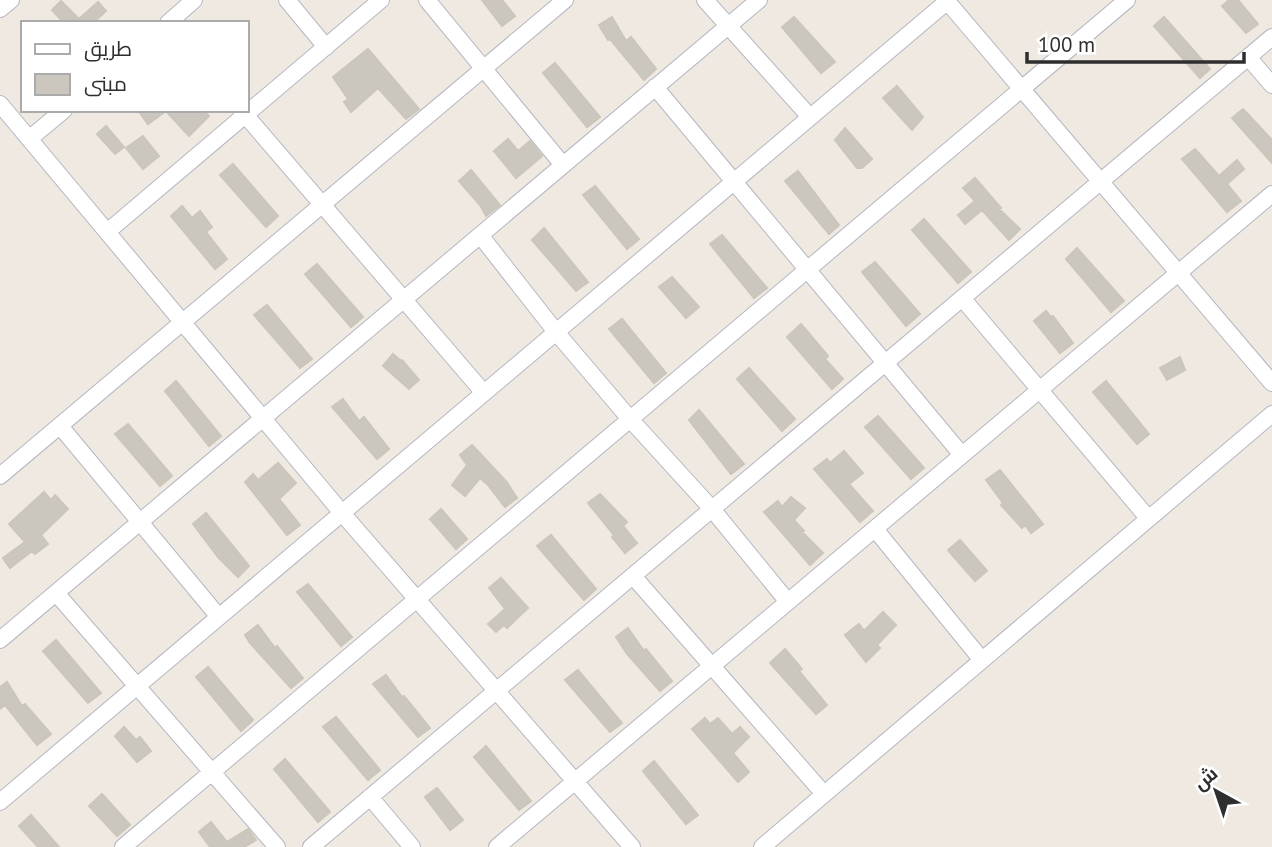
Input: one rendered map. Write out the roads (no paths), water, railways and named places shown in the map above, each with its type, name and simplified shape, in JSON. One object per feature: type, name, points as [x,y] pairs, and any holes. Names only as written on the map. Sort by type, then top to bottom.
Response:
[{"type":"street","points":[[0,9],[11,0]]},
{"type":"street","points":[[170,21],[194,0]]},
{"type":"street","points":[[286,0],[326,47]]},
{"type":"street","points":[[248,109],[381,0]]},
{"type":"street","points":[[427,0],[563,165]]},
{"type":"street","points":[[0,476],[565,0]]},
{"type":"street","points":[[705,0],[810,117]]},
{"type":"street","points":[[0,640],[759,0]]},
{"type":"street","points":[[123,847],[1127,0]]},
{"type":"street","points":[[0,802],[947,1],[1272,383]]},
{"type":"street","points":[[311,847],[1272,37]]},
{"type":"street","points":[[1248,57],[1272,85]]},
{"type":"street","points":[[655,87],[962,455]]},
{"type":"street","points":[[0,104],[342,513],[632,847]]},
{"type":"street","points":[[29,139],[62,112]]},
{"type":"street","points":[[107,232],[243,113],[484,393]]},
{"type":"street","points":[[497,847],[1272,194]]},
{"type":"street","points":[[480,235],[556,332],[712,509],[788,602]]},
{"type":"street","points":[[962,298],[1148,517]]},
{"type":"street","points":[[762,847],[1272,414]]},
{"type":"street","points":[[60,426],[219,617]]},
{"type":"street","points":[[875,529],[981,659]]},
{"type":"street","points":[[633,576],[824,794]]},
{"type":"street","points":[[56,593],[278,847]]},
{"type":"street","points":[[370,797],[412,847]]}]
